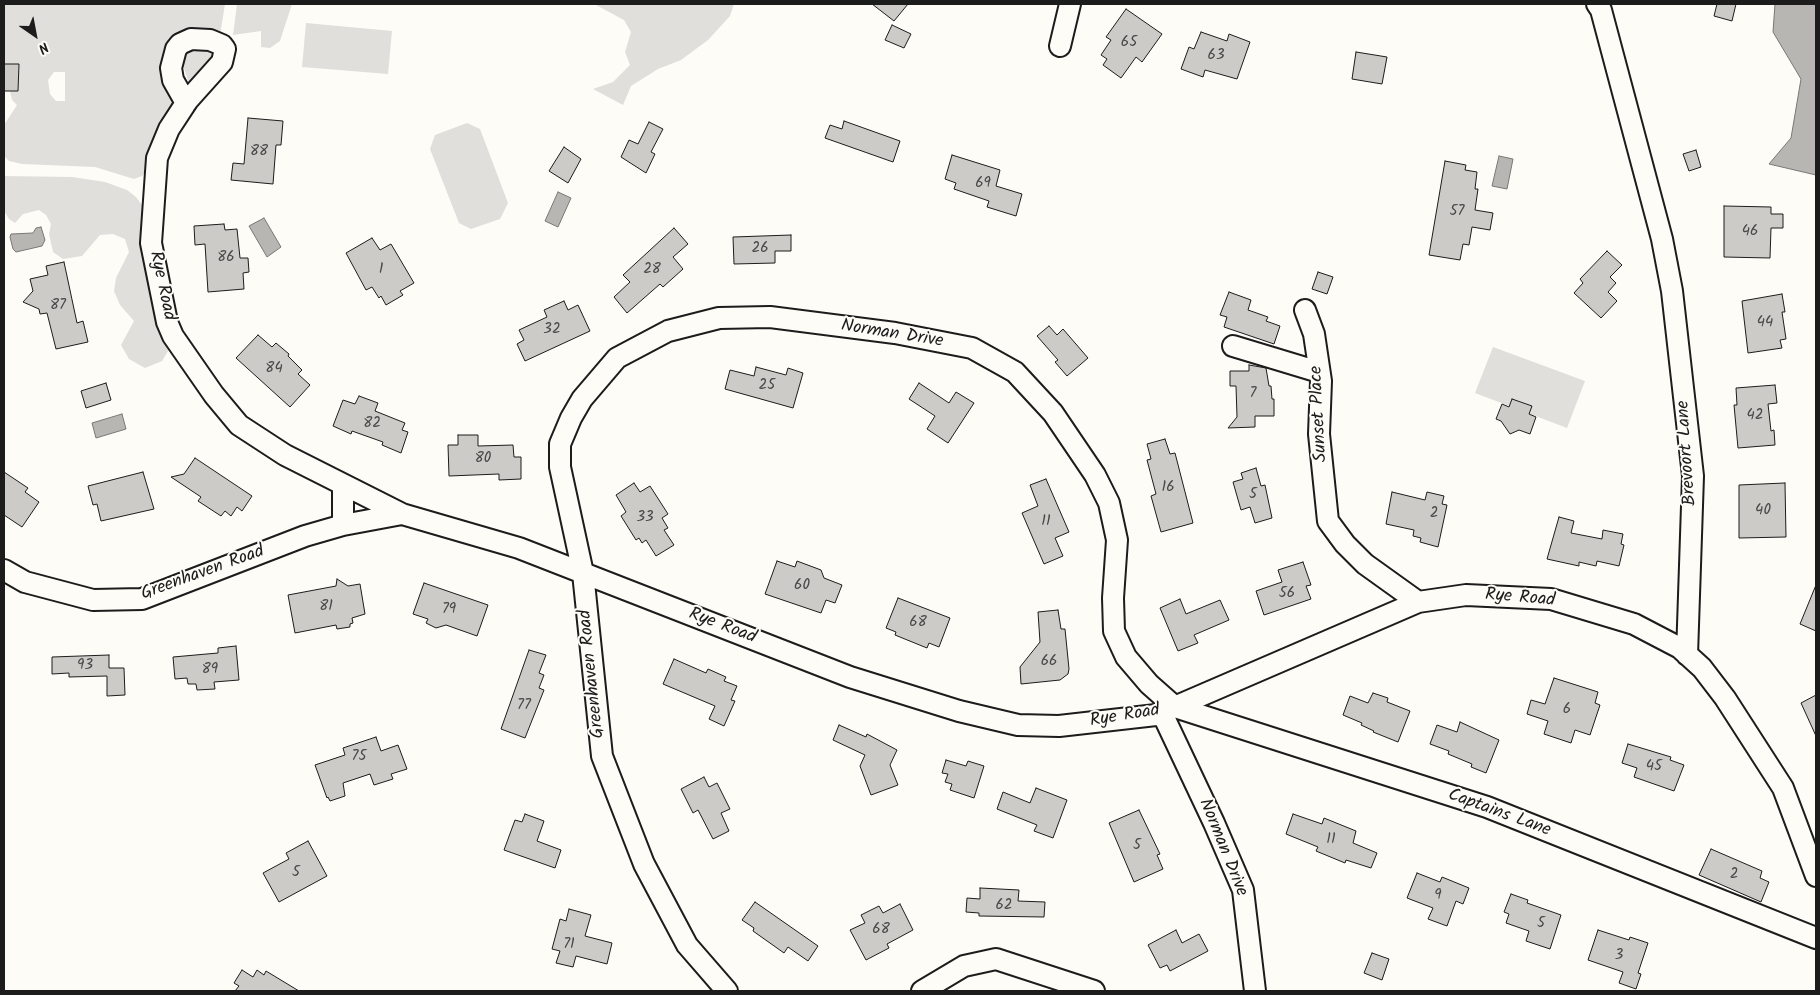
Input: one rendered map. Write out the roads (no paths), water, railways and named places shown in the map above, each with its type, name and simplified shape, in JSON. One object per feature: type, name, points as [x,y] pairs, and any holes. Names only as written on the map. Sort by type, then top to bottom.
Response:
[{"type":"street","points":[[1060,46],[1070,4]]},
{"type":"street","name":"Brevoort Lane","points":[[1597,4],[1601,10],[1660,230],[1672,291],[1693,476],[1687,655]]},
{"type":"street","name":"Rye Road","points":[[186,103],[169,129],[156,158],[151,221],[151,243],[167,322],[172,336],[238,425],[285,455],[402,514]]},
{"type":"street","name":"Sunset Place","points":[[1305,310],[1314,334],[1319,372],[1319,434],[1328,521],[1345,544],[1365,564],[1418,602]]},
{"type":"street","name":"Norman Drive","points":[[583,573],[560,467],[560,444],[582,399],[617,358],[668,332],[719,318],[770,317],[895,334],[972,348],[1015,372],[1054,413],[1095,475],[1109,503],[1117,540],[1113,598],[1114,631],[1126,657],[1168,710],[1243,890],[1255,991]]},
{"type":"street","points":[[1233,346],[1319,372]]},
{"type":"street","points":[[343,484],[343,525]]},
{"type":"street","name":"Greenhaven Road","points":[[4,570],[25,582],[93,600],[142,599],[304,536],[343,525],[402,514],[519,548],[583,573],[602,756],[644,864],[687,945],[727,991]]},
{"type":"street","name":"Rye Road","points":[[583,573],[850,677],[959,711],[1018,725],[1059,726],[1168,710],[1418,602],[1466,595],[1552,599],[1634,624],[1680,648],[1687,655]]},
{"type":"street","points":[[1687,655],[1702,668],[1725,698],[1783,788],[1816,876]]},
{"type":"street","name":"Captains Lane","points":[[1168,710],[1487,807],[1816,938]]},
{"type":"street","points":[[922,991],[964,966],[996,959],[1094,991]]}]
